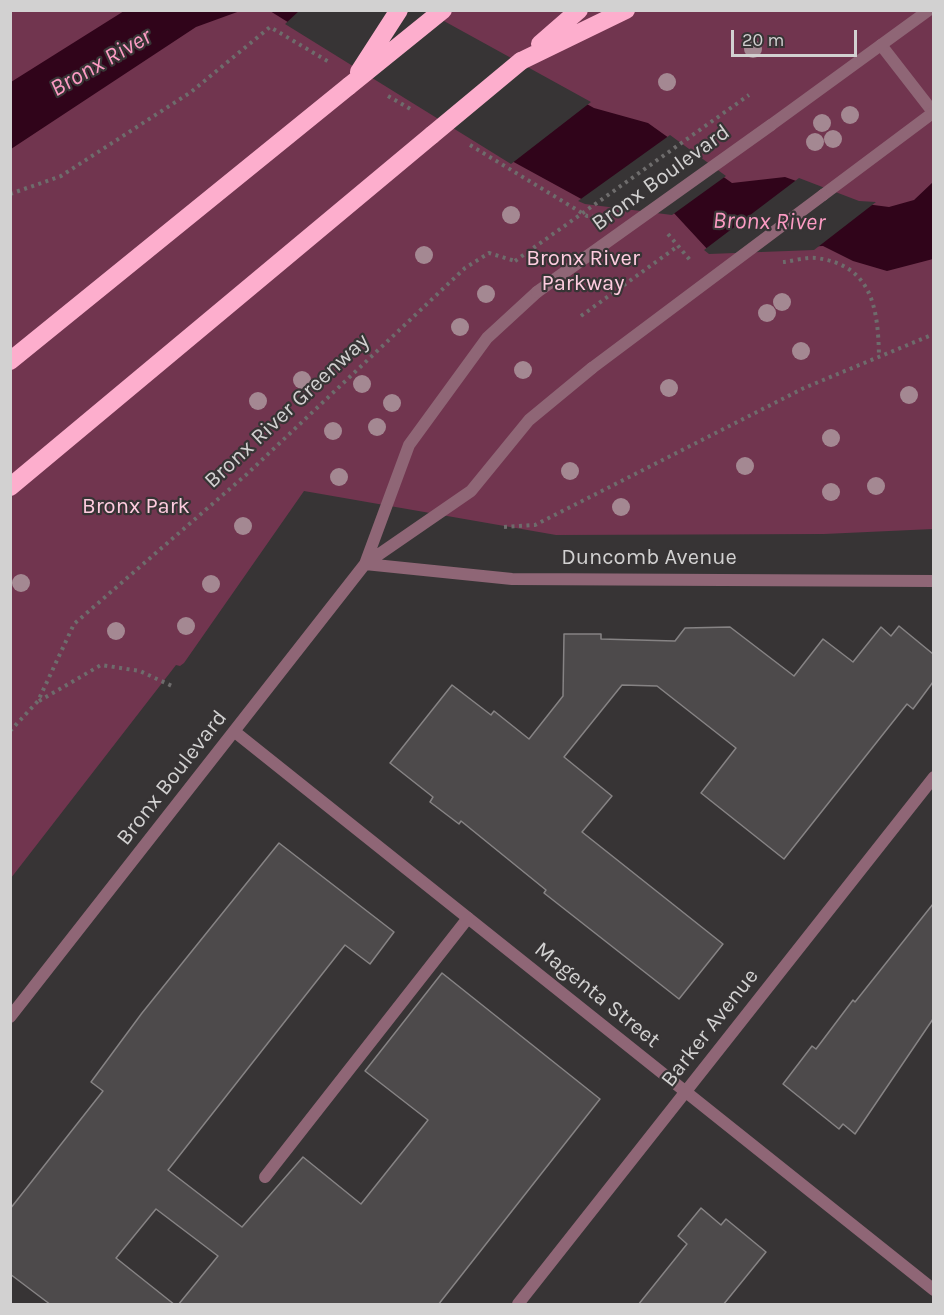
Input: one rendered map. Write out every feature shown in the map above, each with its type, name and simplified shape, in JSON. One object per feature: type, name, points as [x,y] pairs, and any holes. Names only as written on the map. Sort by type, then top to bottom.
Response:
[{"type":"highway","points":[[349,86],[399,10]]},
{"type":"highway","points":[[10,361],[443,10]]},
{"type":"highway","points":[[10,487],[521,61],[579,10]]},
{"type":"highway","points":[[521,61],[627,10]]},
{"type":"street","name":"Bronx Boulevard","points":[[10,1017],[365,564],[409,445],[488,338],[537,292],[929,10]]},
{"type":"street","points":[[881,45],[933,112]]},
{"type":"street","name":"Bronx Boulevard","points":[[365,564],[471,491],[530,420],[549,401],[933,112]]},
{"type":"street","name":"Duncomb Avenue","points":[[365,564],[512,579],[933,581]]},
{"type":"street","name":"Magenta Street","points":[[235,732],[933,1290]]},
{"type":"street","name":"Barker Avenue","points":[[518,1305],[933,777]]},
{"type":"street","points":[[265,1177],[468,918]]},
{"type":"path","points":[[10,194],[61,176],[191,92],[270,27],[332,63]]},
{"type":"path","points":[[384,94],[415,112]]},
{"type":"path","name":"Bronx River Greenway","points":[[10,731],[38,701],[74,624],[247,474],[465,268],[489,253],[515,261],[748,95]]},
{"type":"path","points":[[466,142],[587,216],[597,216]]},
{"type":"path","points":[[666,232],[691,262]]},
{"type":"path","points":[[581,316],[678,246]]},
{"type":"path","points":[[780,262],[815,258],[840,266],[856,277],[871,295],[876,308],[879,356]]},
{"type":"path","points":[[504,527],[535,525],[804,388],[933,334]]},
{"type":"path","points":[[38,701],[101,665],[140,671],[172,686]]},
{"type":"green space","name":"Bronx River Parkway","points":[[10,11],[933,11],[933,529],[824,534],[556,535],[304,491],[184,663],[180,666],[176,665],[11,878]]},
{"type":"water","name":"Bronx River","points":[[124,11],[240,11],[196,27],[11,149],[11,82]]},
{"type":"water","name":"Bronx River","points":[[270,11],[418,11],[594,108],[648,123],[732,183],[785,177],[858,203],[889,207],[914,200],[933,182],[933,259],[887,271],[853,261],[823,246],[709,251],[672,211],[585,201],[510,160]]},
{"type":"pier","points":[[424,10],[591,102],[511,164],[285,24],[299,11]]},
{"type":"pier","points":[[670,135],[726,176],[672,215],[585,204],[578,201]]},
{"type":"pier","points":[[799,178],[859,201],[876,202],[814,250],[709,254],[704,250]]},
{"type":"building","points":[[899,626],[933,654],[933,682],[913,709],[907,704],[784,859],[701,793],[736,748],[657,686],[622,685],[564,757],[612,796],[582,832],[723,944],[679,999],[544,893],[546,890],[461,821],[459,824],[430,802],[433,797],[390,763],[452,685],[491,715],[494,711],[529,739],[563,696],[564,634],[601,634],[601,639],[675,641],[685,628],[730,627],[794,676],[823,639],[853,662],[881,627],[891,636]]},
{"type":"building","points":[[279,843],[394,932],[370,964],[345,945],[168,1170],[242,1227],[303,1157],[361,1204],[428,1120],[365,1071],[442,973],[600,1099],[438,1305],[178,1305],[218,1256],[156,1209],[116,1258],[175,1305],[51,1305],[10,1274],[10,1209],[103,1091],[91,1082],[142,1013]]},
{"type":"building","points":[[933,904],[933,1019],[855,1134],[843,1124],[839,1129],[783,1084],[812,1046],[816,1049],[853,1000],[855,1002]]},
{"type":"building","points":[[701,1208],[721,1225],[726,1219],[766,1252],[723,1305],[638,1305],[687,1244],[678,1236]]},
{"type":"park label","name":"Bronx Park","points":[[136,507]]}]
